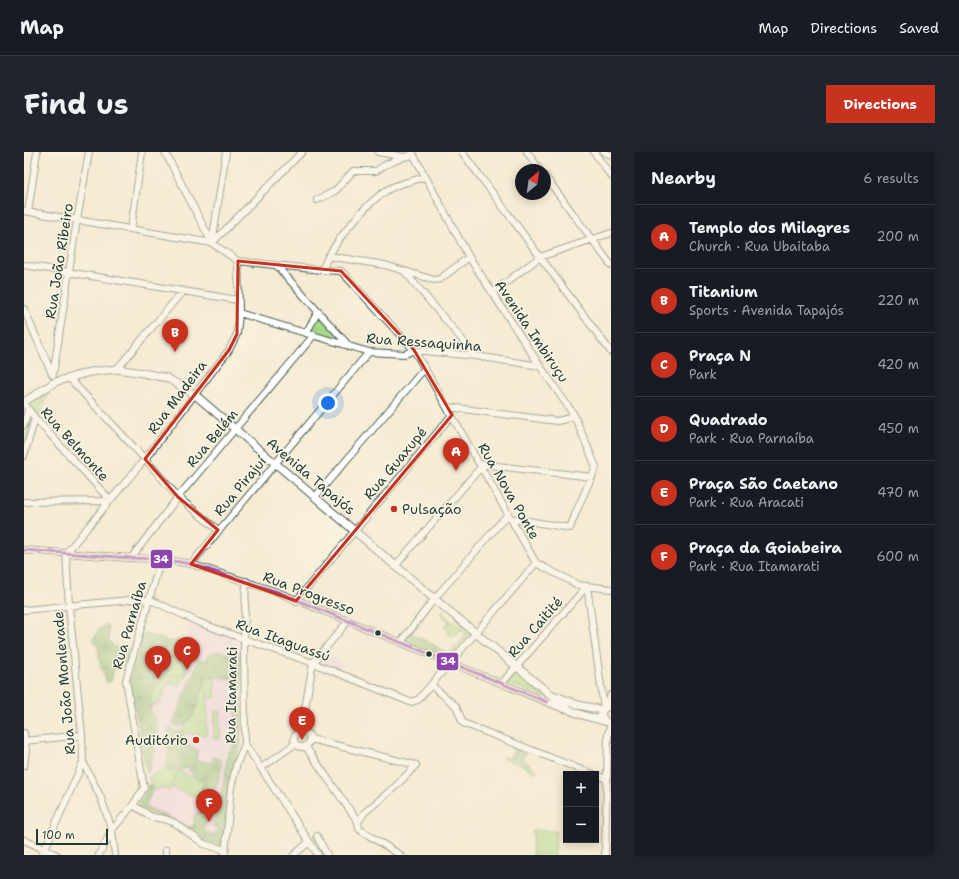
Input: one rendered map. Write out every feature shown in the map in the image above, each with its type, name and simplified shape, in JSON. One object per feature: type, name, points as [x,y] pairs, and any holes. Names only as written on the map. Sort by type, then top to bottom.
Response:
[{"type":"main road","name":"Avenida Tapajós","points":[[24,403],[54,378],[69,378],[90,372],[117,369],[167,378],[194,394],[395,566],[516,667],[552,695]]},
{"type":"main road","points":[[552,695],[578,705],[606,708],[601,716],[608,723]]},
{"type":"main road","points":[[552,695],[557,701],[573,712],[608,723]]},
{"type":"street","points":[[38,152],[26,212],[212,243],[238,261],[322,270],[328,256],[366,207],[384,192],[396,186],[425,177]]},
{"type":"street","name":"Rua João Ribeiro","points":[[54,378],[56,353],[89,152]]},
{"type":"street","points":[[131,229],[142,152]]},
{"type":"street","points":[[165,152],[212,243]]},
{"type":"street","points":[[212,243],[226,152]]},
{"type":"street","points":[[212,243],[302,152]]},
{"type":"street","points":[[378,152],[404,157]]},
{"type":"street","points":[[462,152],[611,352]]},
{"type":"street","points":[[527,152],[536,164]]},
{"type":"street","points":[[594,152],[611,176]]},
{"type":"street","points":[[604,152],[611,155]]},
{"type":"street","points":[[316,200],[336,191],[353,171],[376,171],[413,154]]},
{"type":"street","name":"Avenida Imbiruçu","points":[[413,154],[469,257],[574,415],[596,466],[570,528],[509,516]]},
{"type":"street","points":[[551,184],[611,265]]},
{"type":"street","points":[[492,293],[540,257],[611,233]]},
{"type":"street","points":[[328,256],[385,265],[404,270],[428,280],[440,279],[469,257]]},
{"type":"street","name":"Rua Madeira","points":[[66,553],[145,459],[229,350],[236,334],[239,313],[238,261]]},
{"type":"street","points":[[24,265],[238,300]]},
{"type":"street","points":[[276,265],[350,347]]},
{"type":"street","name":"Rua Nova Ponte","points":[[322,270],[341,271],[414,350],[536,563]]},
{"type":"street","points":[[404,270],[476,356]]},
{"type":"street","points":[[117,369],[182,292]]},
{"type":"street","points":[[24,309],[54,378]]},
{"type":"street","points":[[306,333],[318,312]]},
{"type":"street","name":"Rua Ressaquinha","points":[[239,313],[369,352],[405,354],[414,350],[476,356],[540,366]]},
{"type":"street","name":"Rua Belém","points":[[131,558],[178,497],[314,335]]},
{"type":"street","name":"Rua Pirajuí","points":[[191,564],[369,352]]},
{"type":"street","points":[[43,353],[50,356],[56,353]]},
{"type":"street","points":[[315,497],[425,368]]},
{"type":"street","points":[[69,378],[145,459],[178,497],[218,530]]},
{"type":"street","name":"Rua Belmonte","points":[[24,403],[35,418],[110,501]]},
{"type":"street","points":[[448,407],[557,421],[574,415]]},
{"type":"street","points":[[24,424],[28,410]]},
{"type":"street","name":"Rua Guaxupé","points":[[296,601],[452,415]]},
{"type":"street","points":[[24,456],[35,418]]},
{"type":"street","points":[[395,566],[481,465],[592,477]]},
{"type":"street","points":[[24,502],[110,501]]},
{"type":"street","points":[[400,642],[435,599],[509,516]]},
{"type":"street","name":"Rua Progresso","points":[[24,550],[131,558],[161,558],[191,564],[246,581],[573,712]]},
{"type":"street","name":"Rua João Monlevade","points":[[66,553],[69,606],[82,735],[83,762],[100,798],[112,830],[115,855]]},
{"type":"street","name":"Rua Parnaíba","points":[[99,855],[112,830],[133,805],[144,788],[126,680],[161,558]]},
{"type":"street","points":[[584,771],[463,723],[456,706],[431,685],[536,563],[578,585],[611,589]]},
{"type":"street","name":"Rua Itamarati","points":[[225,852],[231,787],[237,763],[246,744],[244,639],[246,581]]},
{"type":"street","points":[[587,586],[606,708]]},
{"type":"street","name":"Rua Caitité","points":[[502,683],[587,586]]},
{"type":"street","points":[[578,596],[589,599]]},
{"type":"street","points":[[24,610],[140,599],[149,600]]},
{"type":"street","name":"Rua Itaguassú","points":[[149,600],[198,622],[313,663],[410,702],[418,700],[431,685]]},
{"type":"street","points":[[295,744],[295,736],[301,731],[313,663],[348,621]]},
{"type":"street","points":[[606,708],[611,695]]},
{"type":"street","points":[[605,855],[608,835],[608,723]]},
{"type":"street","points":[[295,744],[301,748],[306,747],[309,744],[310,739],[307,732],[301,731]]},
{"type":"street","points":[[24,733],[26,750],[24,766]]},
{"type":"street","points":[[24,741],[82,735]]},
{"type":"street","points":[[310,739],[416,765],[397,785],[364,813],[358,825]]},
{"type":"street","points":[[246,744],[318,855]]},
{"type":"street","points":[[261,768],[295,744]]},
{"type":"street","points":[[306,747],[358,825],[400,855]]},
{"type":"street","points":[[44,852],[83,762]]},
{"type":"street","points":[[599,776],[608,781]]},
{"type":"street","points":[[133,805],[152,817],[165,819],[175,823],[204,844],[225,852]]},
{"type":"street","points":[[317,836],[327,855]]},
{"type":"street","points":[[24,840],[44,852],[57,855]]},
{"type":"street","points":[[294,855],[310,842]]},
{"type":"highlighted area","points":[[238,261],[341,271],[414,350],[452,415],[296,601],[191,564],[218,530],[178,497],[145,459],[229,350],[237,334]]},
{"type":"shaded area","points":[[187,622],[242,640],[241,745],[233,767],[222,847],[207,843],[137,806],[146,792],[148,785],[139,730],[129,683],[131,674],[144,633],[166,640],[186,640]]},
{"type":"shaded area","points":[[327,651],[342,664],[339,673],[325,666],[320,660]]},
{"type":"green space","points":[[318,314],[348,345],[307,333]]},
{"type":"green space","points":[[50,388],[39,417],[32,422],[24,447],[24,436],[29,420],[29,402]]},
{"type":"green space","points":[[443,609],[443,614],[461,628],[462,625],[471,632],[451,655],[449,654],[466,635],[460,630],[453,638],[447,632],[448,631],[444,627],[449,621],[441,615]]},
{"type":"green space","points":[[424,617],[412,634],[451,655],[446,659],[405,642],[406,638]]},
{"type":"green space","points":[[107,624],[109,628],[109,641],[116,647],[131,649],[127,662],[114,665],[112,680],[107,683],[100,665],[98,647],[93,639],[99,629]]},
{"type":"green space","points":[[144,633],[166,640],[166,675],[162,674],[152,681],[158,684],[149,701],[153,704],[150,710],[154,716],[157,731],[149,771],[146,773],[129,683]]},
{"type":"green space","points":[[168,641],[186,641],[184,675],[168,675]]},
{"type":"green space","points":[[217,651],[241,655],[241,691],[238,691],[237,680],[207,676],[194,714],[184,726],[181,724],[180,727],[173,724],[199,659],[206,661],[209,655]]},
{"type":"green space","points":[[186,657],[190,658],[187,675],[183,680],[173,680],[172,682],[165,680],[166,675],[185,675]]},
{"type":"green space","points":[[516,671],[549,698],[506,683]]},
{"type":"green space","points":[[162,674],[185,676],[179,686],[166,683],[167,687],[158,704],[153,704],[149,701]]},
{"type":"green space","points":[[207,676],[215,679],[215,698],[207,697],[207,691],[202,690]]},
{"type":"green space","points":[[202,690],[207,691],[208,697],[206,735],[184,733],[184,726],[194,715]]},
{"type":"green space","points":[[237,699],[241,700],[241,745],[233,767],[223,845],[221,846],[204,841],[137,806],[148,789],[147,784],[152,786],[153,790],[145,806],[185,825],[192,827],[195,821],[193,819],[196,813],[198,814],[200,810],[199,805],[211,806],[212,808],[203,831],[215,836],[217,828],[213,826],[225,776],[228,751],[232,751],[234,740],[236,740]]},
{"type":"green space","points":[[215,711],[221,712],[220,739],[214,739]]},
{"type":"green space","points":[[169,728],[178,732],[179,730],[183,730],[184,744],[190,746],[172,772],[167,769],[169,749],[165,746]]},
{"type":"green space","points":[[192,746],[198,751],[196,760],[212,763],[213,757],[219,759],[222,764],[216,788],[210,801],[199,799],[205,781],[195,777],[187,767],[177,772],[175,771]]},
{"type":"green space","points":[[514,747],[526,752],[523,759],[537,771],[535,773],[521,765],[503,759],[503,756],[505,758],[511,757]]},
{"type":"green space","points":[[167,766],[166,770],[169,772],[177,772],[171,789],[169,791],[162,787],[155,791],[153,790],[149,777]]},
{"type":"green space","points":[[180,772],[204,782],[198,798],[171,787],[176,775]]},
{"type":"green space","points":[[533,830],[556,831],[555,855],[532,855]]},
{"type":"transit line","name":"34","points":[[24,550],[161,559],[191,564],[277,592],[547,702]]},
{"type":"place","name":"Titanium","points":[[175,352]]},
{"type":"place","name":"Templo dos Milagres","points":[[456,471]]},
{"type":"place","name":"Pulsação","points":[[394,509]]},
{"type":"place","name":"Praça N","points":[[187,670]]},
{"type":"place","name":"Quadrado","points":[[158,679]]},
{"type":"place","name":"Auditório","points":[[196,740]]},
{"type":"place","name":"Praça São Caetano","points":[[302,740]]},
{"type":"place","name":"Praça da Goiabeira","points":[[209,822]]}]
